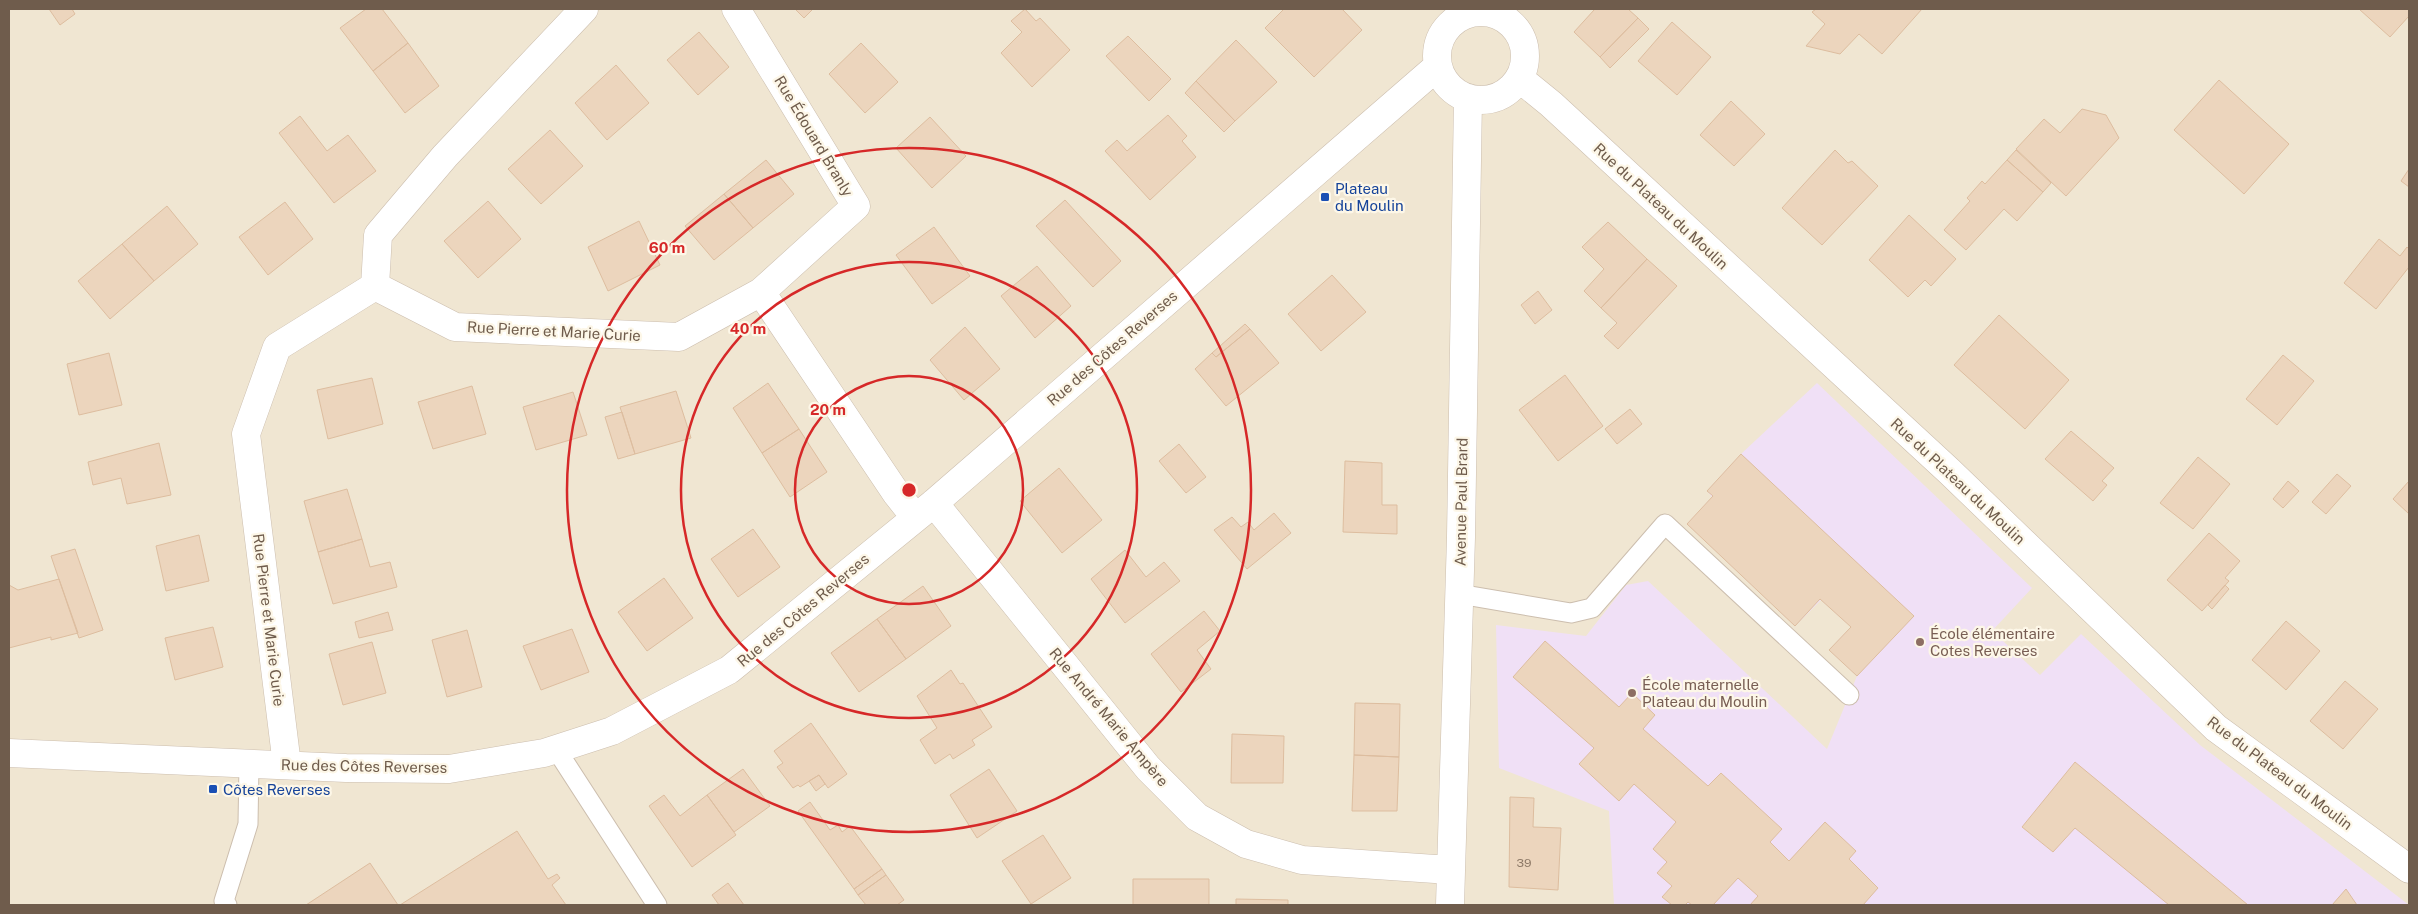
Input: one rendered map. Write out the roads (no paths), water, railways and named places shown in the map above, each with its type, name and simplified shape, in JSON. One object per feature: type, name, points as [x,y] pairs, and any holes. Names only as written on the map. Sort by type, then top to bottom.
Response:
[{"type":"street","points":[[375,286],[378,235],[445,156],[584,9]]},
{"type":"street","name":"Rue Édouard Branly","points":[[736,9],[856,206],[761,292]]},
{"type":"street","points":[[1486,12],[1499,16],[1514,16],[1525,49],[1524,64],[1519,78],[1510,89],[1497,97],[1482,100],[1468,98],[1454,91],[1444,80],[1438,66],[1436,52],[1440,38],[1456,13],[1486,12]]},
{"type":"street","name":"Rue des Côtes Reverses","points":[[9,754],[249,764],[449,769],[544,753],[612,731],[729,670],[925,510],[1438,66]]},
{"type":"street","name":"Rue du Plateau du Moulin","points":[[1519,78],[1551,104],[1949,471],[2216,728],[2409,869]]},
{"type":"street","name":"Avenue Paul Brard","points":[[1450,905],[1460,594],[1468,98]]},
{"type":"street","name":"Rue Pierre et Marie Curie","points":[[287,765],[246,434],[277,347],[375,286],[455,327],[679,337],[761,292]]},
{"type":"street","points":[[761,292],[896,493],[925,510]]},
{"type":"street","name":"Rue André Marie Ampère","points":[[925,510],[1148,768],[1196,817],[1246,844],[1302,860],[1450,870]]},
{"type":"lane","points":[[1460,594],[1571,614],[1592,608],[1665,524],[1849,695]]},
{"type":"lane","points":[[556,749],[657,905]]},
{"type":"lane","points":[[226,905],[224,900],[248,824],[249,764]]},
{"type":"place","name":"Plateau du Moulin","points":[[1325,197]]},
{"type":"place","name":"École élémentaire Cotes Reverses","points":[[1920,642]]},
{"type":"place","name":"École maternelle Plateau du Moulin","points":[[1632,693]]},
{"type":"place","name":"Côtes Reverses","points":[[213,789]]}]
